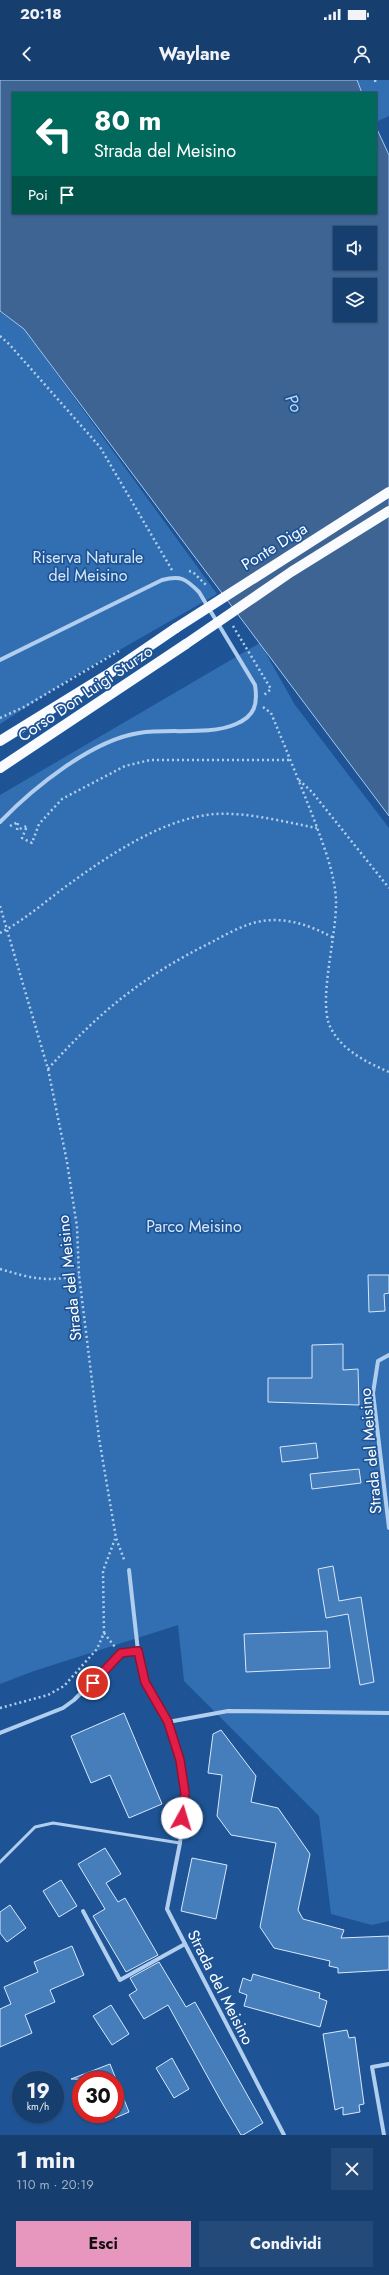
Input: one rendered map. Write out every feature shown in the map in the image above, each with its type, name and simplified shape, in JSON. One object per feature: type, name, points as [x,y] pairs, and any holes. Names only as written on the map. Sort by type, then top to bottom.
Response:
[{"type":"main road","name":"Ponte Diga","points":[[176,628],[389,492]]},
{"type":"main road","name":"Ponte Diga","points":[[186,644],[291,572],[389,511]]},
{"type":"main road","name":"Corso Don Luigi Sturzo","points":[[0,741],[110,673],[176,628]]},
{"type":"main road","name":"Corso Don Luigi Sturzo","points":[[0,768],[186,644]]},
{"type":"street","points":[[0,660],[162,580],[176,576],[189,582],[199,592],[255,685],[257,701],[250,715],[237,724],[223,728],[139,733],[104,744],[51,777],[26,795],[0,821]]},
{"type":"street","name":"Strada del Meisino","points":[[389,1355],[378,1361],[373,1393],[389,1528]]},
{"type":"street","name":"Strada del Meisino","points":[[129,1570],[138,1651],[145,1682],[168,1722],[180,1760],[185,1793],[180,1843],[167,1909],[284,2135]]},
{"type":"street","points":[[0,1733],[63,1708],[74,1700],[121,1653],[138,1651]]},
{"type":"street","points":[[168,1722],[228,1711],[389,1713]]},
{"type":"street","points":[[83,1912],[120,1980],[185,1944]]},
{"type":"street","points":[[384,2135],[372,2067],[389,2064]]},
{"type":"lane","points":[[0,1862],[35,1827],[53,1823],[180,1843]]},
{"type":"path","points":[[375,80],[376,85]]},
{"type":"path","points":[[0,336],[9,344],[100,447],[176,576]]},
{"type":"path","points":[[0,718],[24,707],[123,649]]},
{"type":"path","points":[[257,701],[271,713],[299,780],[327,855],[336,900],[334,938],[326,991],[329,1024],[340,1042],[363,1060],[389,1072]]},
{"type":"path","points":[[0,821],[8,827],[18,822],[17,830],[27,826],[22,838],[32,843],[39,824],[62,799],[125,766],[150,760],[291,760]]},
{"type":"path","points":[[299,780],[312,792],[389,888]]},
{"type":"path","points":[[0,933],[94,866],[120,850],[182,820],[215,814],[240,815],[317,828]]},
{"type":"path","name":"Strada del Meisino","points":[[0,906],[48,1069],[67,1162],[77,1227],[79,1275],[99,1438],[116,1538],[129,1570]]},
{"type":"path","points":[[48,1069],[76,1038],[136,985],[187,954],[242,927],[262,921],[299,922],[334,938]]},
{"type":"path","points":[[0,1269],[33,1278],[58,1280],[79,1275]]},
{"type":"path","points":[[0,1708],[48,1695],[64,1686],[98,1649],[104,1633],[103,1571],[116,1538]]},
{"type":"path","points":[[104,1633],[121,1653]]},
{"type":"green space","points":[[357,80],[389,80],[389,116],[377,122],[377,92],[362,92]]},
{"type":"green space","name":"Riserva Naturale del Meisino","points":[[0,312],[24,329],[217,594],[76,675],[0,724]]},
{"type":"green space","name":"Parco Meisino","points":[[260,643],[295,705],[389,828],[389,1921],[372,1925],[331,1914],[319,1816],[184,1681],[178,1625],[34,1671],[0,1684],[0,795]]},
{"type":"water","name":"Po","points":[[0,80],[357,80],[362,92],[12,92],[12,214],[377,214],[377,129],[389,155],[389,816],[24,329],[0,311]]},
{"type":"building","points":[[368,1275],[389,1275],[389,1293],[384,1294],[385,1311],[369,1312]]},
{"type":"building","points":[[343,1344],[343,1370],[358,1369],[359,1405],[268,1402],[268,1378],[312,1378],[312,1345]]},
{"type":"building","points":[[316,1443],[318,1458],[282,1462],[280,1447]]},
{"type":"building","points":[[359,1469],[361,1483],[312,1489],[310,1474]]},
{"type":"building","points":[[333,1566],[339,1601],[361,1597],[374,1682],[360,1685],[348,1614],[326,1618],[318,1569]]},
{"type":"building","points":[[327,1631],[330,1668],[246,1672],[244,1634]]},
{"type":"building","points":[[124,1713],[162,1804],[129,1818],[110,1775],[91,1783],[71,1736]]},
{"type":"building","points":[[221,1730],[256,1776],[251,1802],[278,1808],[310,1854],[298,1910],[303,1919],[344,1930],[341,1938],[389,1936],[389,1970],[338,1973],[338,1968],[329,1966],[330,1961],[274,1948],[260,1927],[276,1843],[231,1835],[217,1816],[222,1775],[208,1773],[213,1734]]},
{"type":"building","points":[[105,1848],[121,1874],[106,1883],[118,1902],[125,1898],[158,1955],[126,1972],[93,1916],[105,1909],[78,1864]]},
{"type":"building","points":[[192,1858],[227,1865],[216,1919],[181,1911]]},
{"type":"building","points":[[61,1880],[77,1906],[59,1917],[43,1891]]},
{"type":"building","points":[[10,1905],[26,1928],[7,1942],[0,1933],[0,1912]]},
{"type":"building","points":[[72,1946],[84,1975],[50,1990],[55,2002],[25,2015],[32,2033],[0,2047],[0,2009],[11,2004],[4,1987],[38,1972],[34,1962]]},
{"type":"building","points":[[159,1962],[186,2007],[195,2002],[263,2123],[243,2135],[241,2135],[221,2101],[168,2005],[144,2019],[129,1995],[137,1990],[130,1978]]},
{"type":"building","points":[[253,1974],[320,1993],[319,1998],[327,2001],[320,2027],[244,2006],[247,1995],[239,1992],[243,1978],[251,1981]]},
{"type":"building","points":[[111,2005],[129,2034],[112,2045],[93,2016]]},
{"type":"building","points":[[347,2030],[349,2038],[355,2037],[364,2104],[359,2105],[360,2112],[343,2115],[343,2107],[335,2110],[323,2034]]},
{"type":"building","points":[[172,2058],[189,2089],[174,2098],[156,2068]]},
{"type":"building","points":[[110,2064],[113,2071],[92,2071]]},
{"type":"building","points":[[124,2099],[129,2112],[124,2114]]},
{"type":"route","points":[[93,1683],[121,1653],[138,1651],[145,1682],[168,1722],[180,1760],[185,1793],[182,1818]]}]
